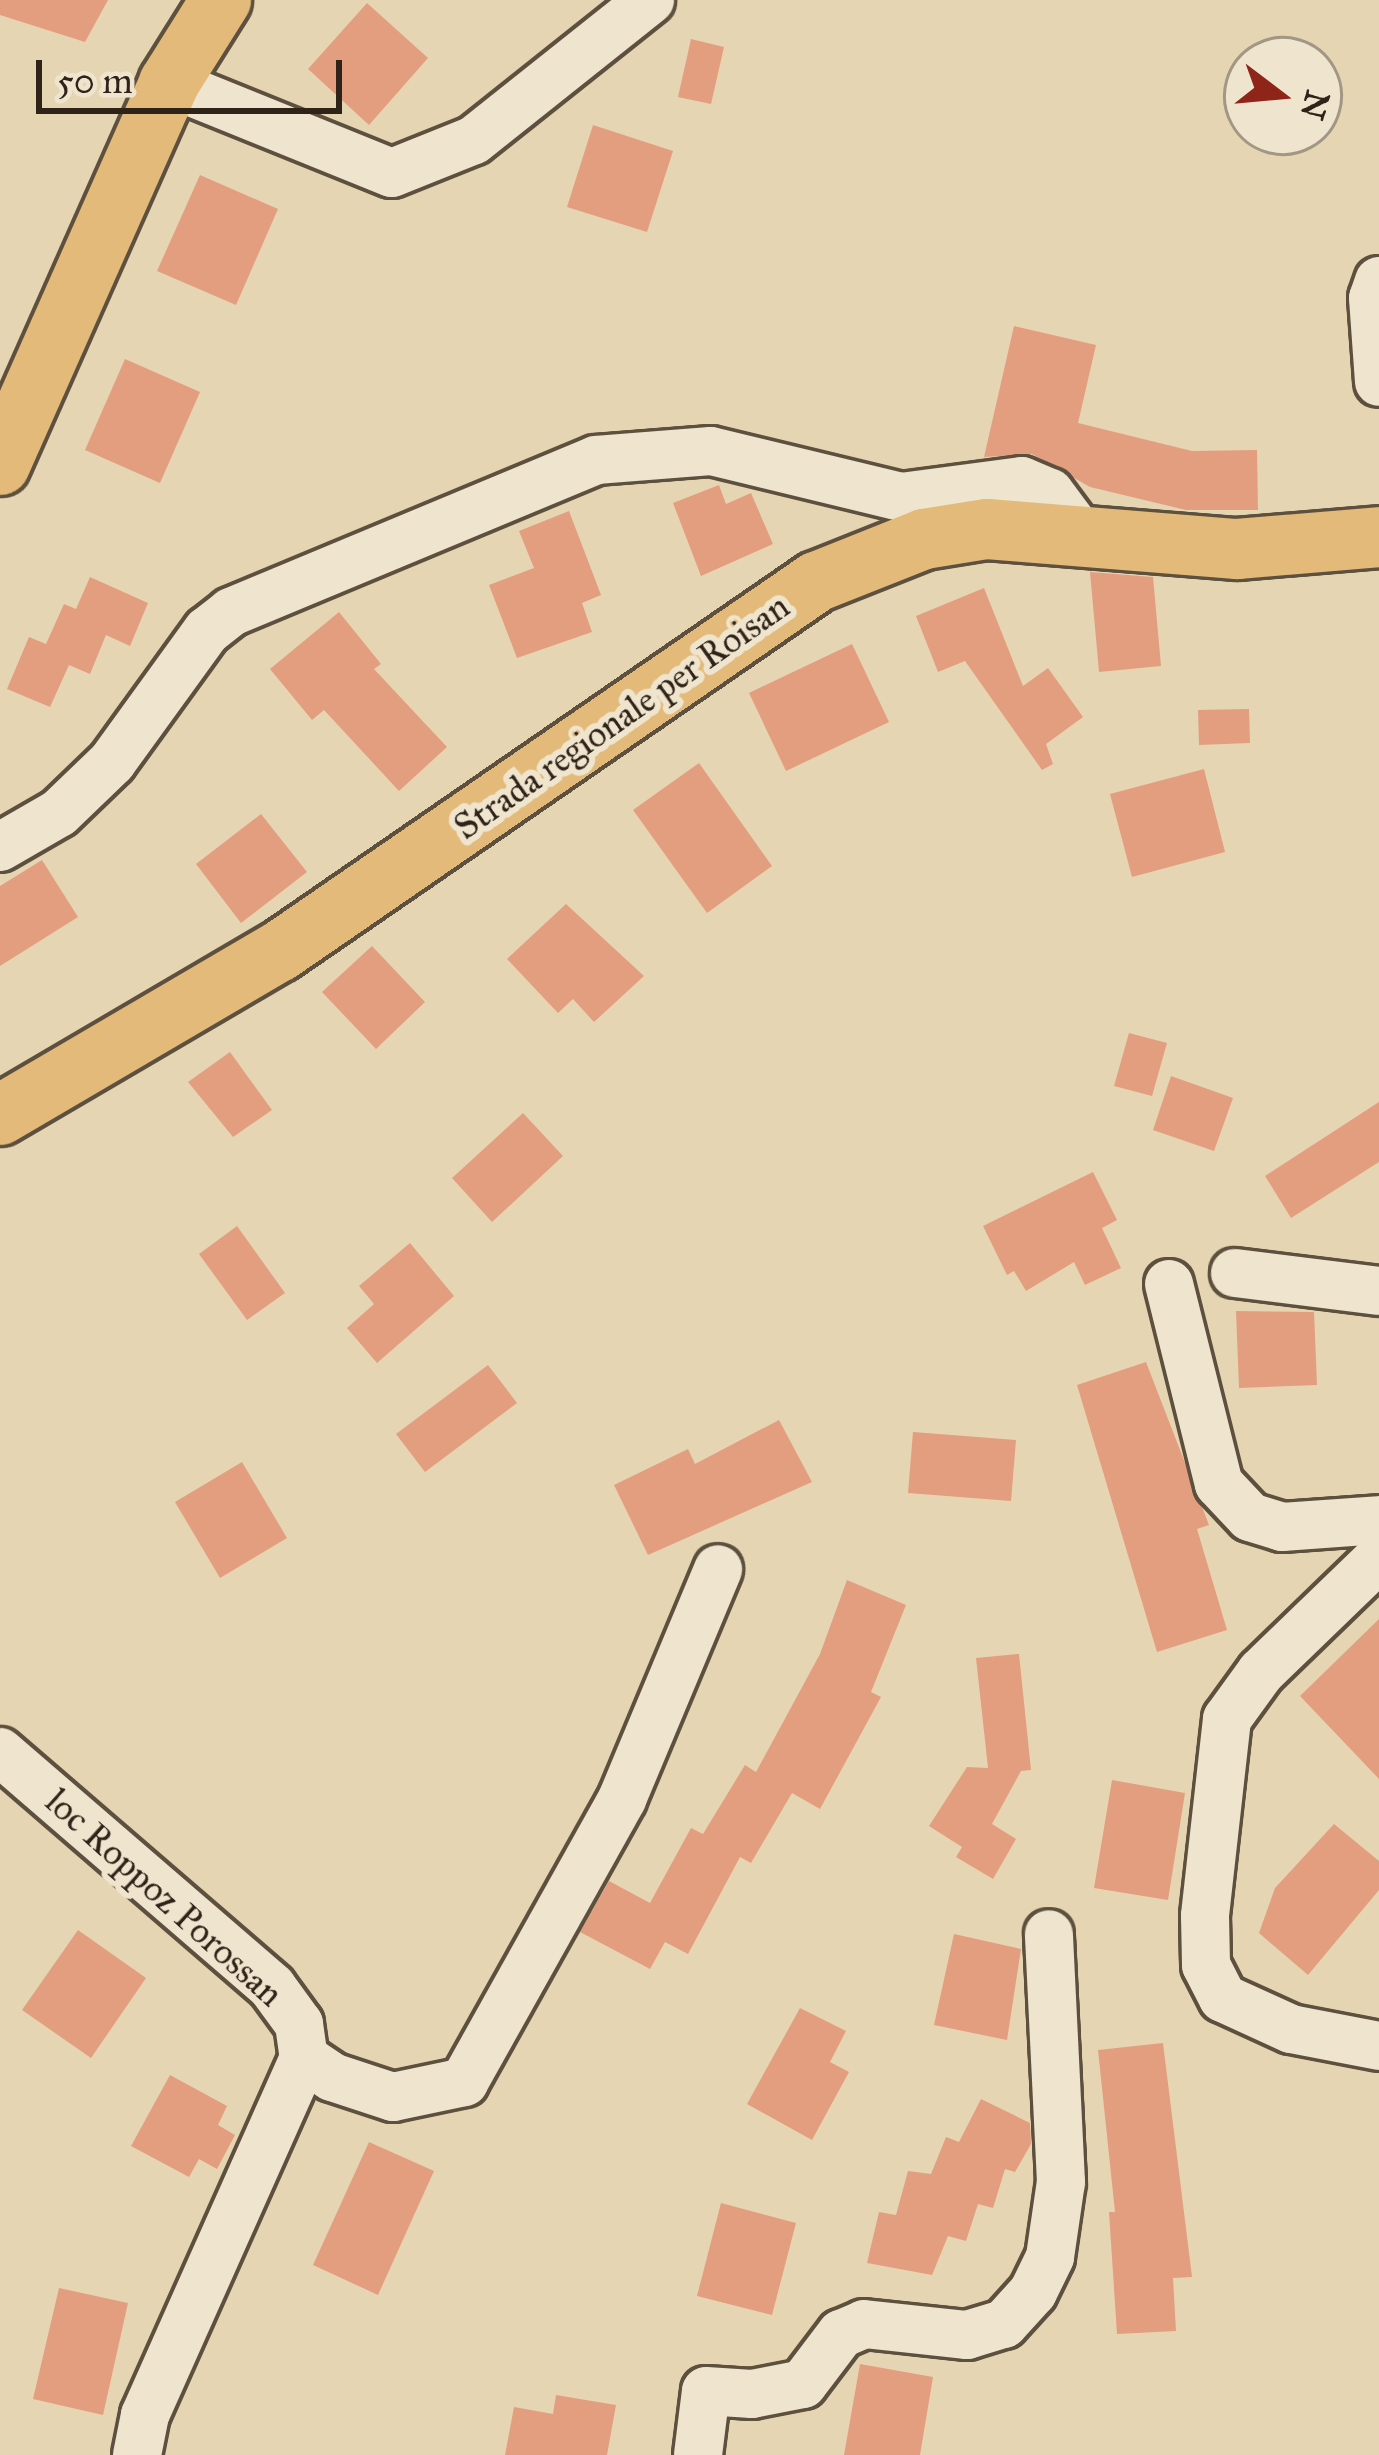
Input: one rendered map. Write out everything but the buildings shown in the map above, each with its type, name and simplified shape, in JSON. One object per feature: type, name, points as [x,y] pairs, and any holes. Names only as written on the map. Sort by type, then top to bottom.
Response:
[{"type":"main road","points":[[0,465],[169,82],[221,0]]},
{"type":"main road","name":"Strada regionale per Roisan","points":[[0,1115],[280,951],[816,583],[924,539],[987,529],[1079,532],[1238,549],[1379,537]]},
{"type":"street","points":[[169,82],[392,173],[474,140],[650,0]]},
{"type":"street","points":[[1379,281],[1373,298],[1379,382]]},
{"type":"street","points":[[0,847],[59,813],[112,763],[207,631],[232,613],[596,460],[711,451],[901,497],[1022,481],[1050,494],[1079,532]]},
{"type":"street","points":[[1234,1273],[1379,1291]]},
{"type":"street","points":[[1169,1284],[1220,1484],[1250,1516],[1282,1527],[1379,1520]]},
{"type":"street","points":[[1379,1558],[1261,1672],[1227,1719],[1205,1916],[1206,1965],[1223,1998],[1291,2029],[1379,2046]]},
{"type":"street","points":[[136,2455],[145,2415],[304,2058],[332,2077],[393,2097],[464,2082],[622,1799],[718,1569]]},
{"type":"street","name":"loc Roppoz Porossan","points":[[0,1751],[272,1987],[299,2024],[304,2058]]},
{"type":"street","points":[[698,2455],[706,2391],[752,2394],[803,2384],[841,2334],[863,2324],[967,2335],[1004,2324],[1033,2292],[1050,2258],[1060,2182],[1049,1934]]}]
